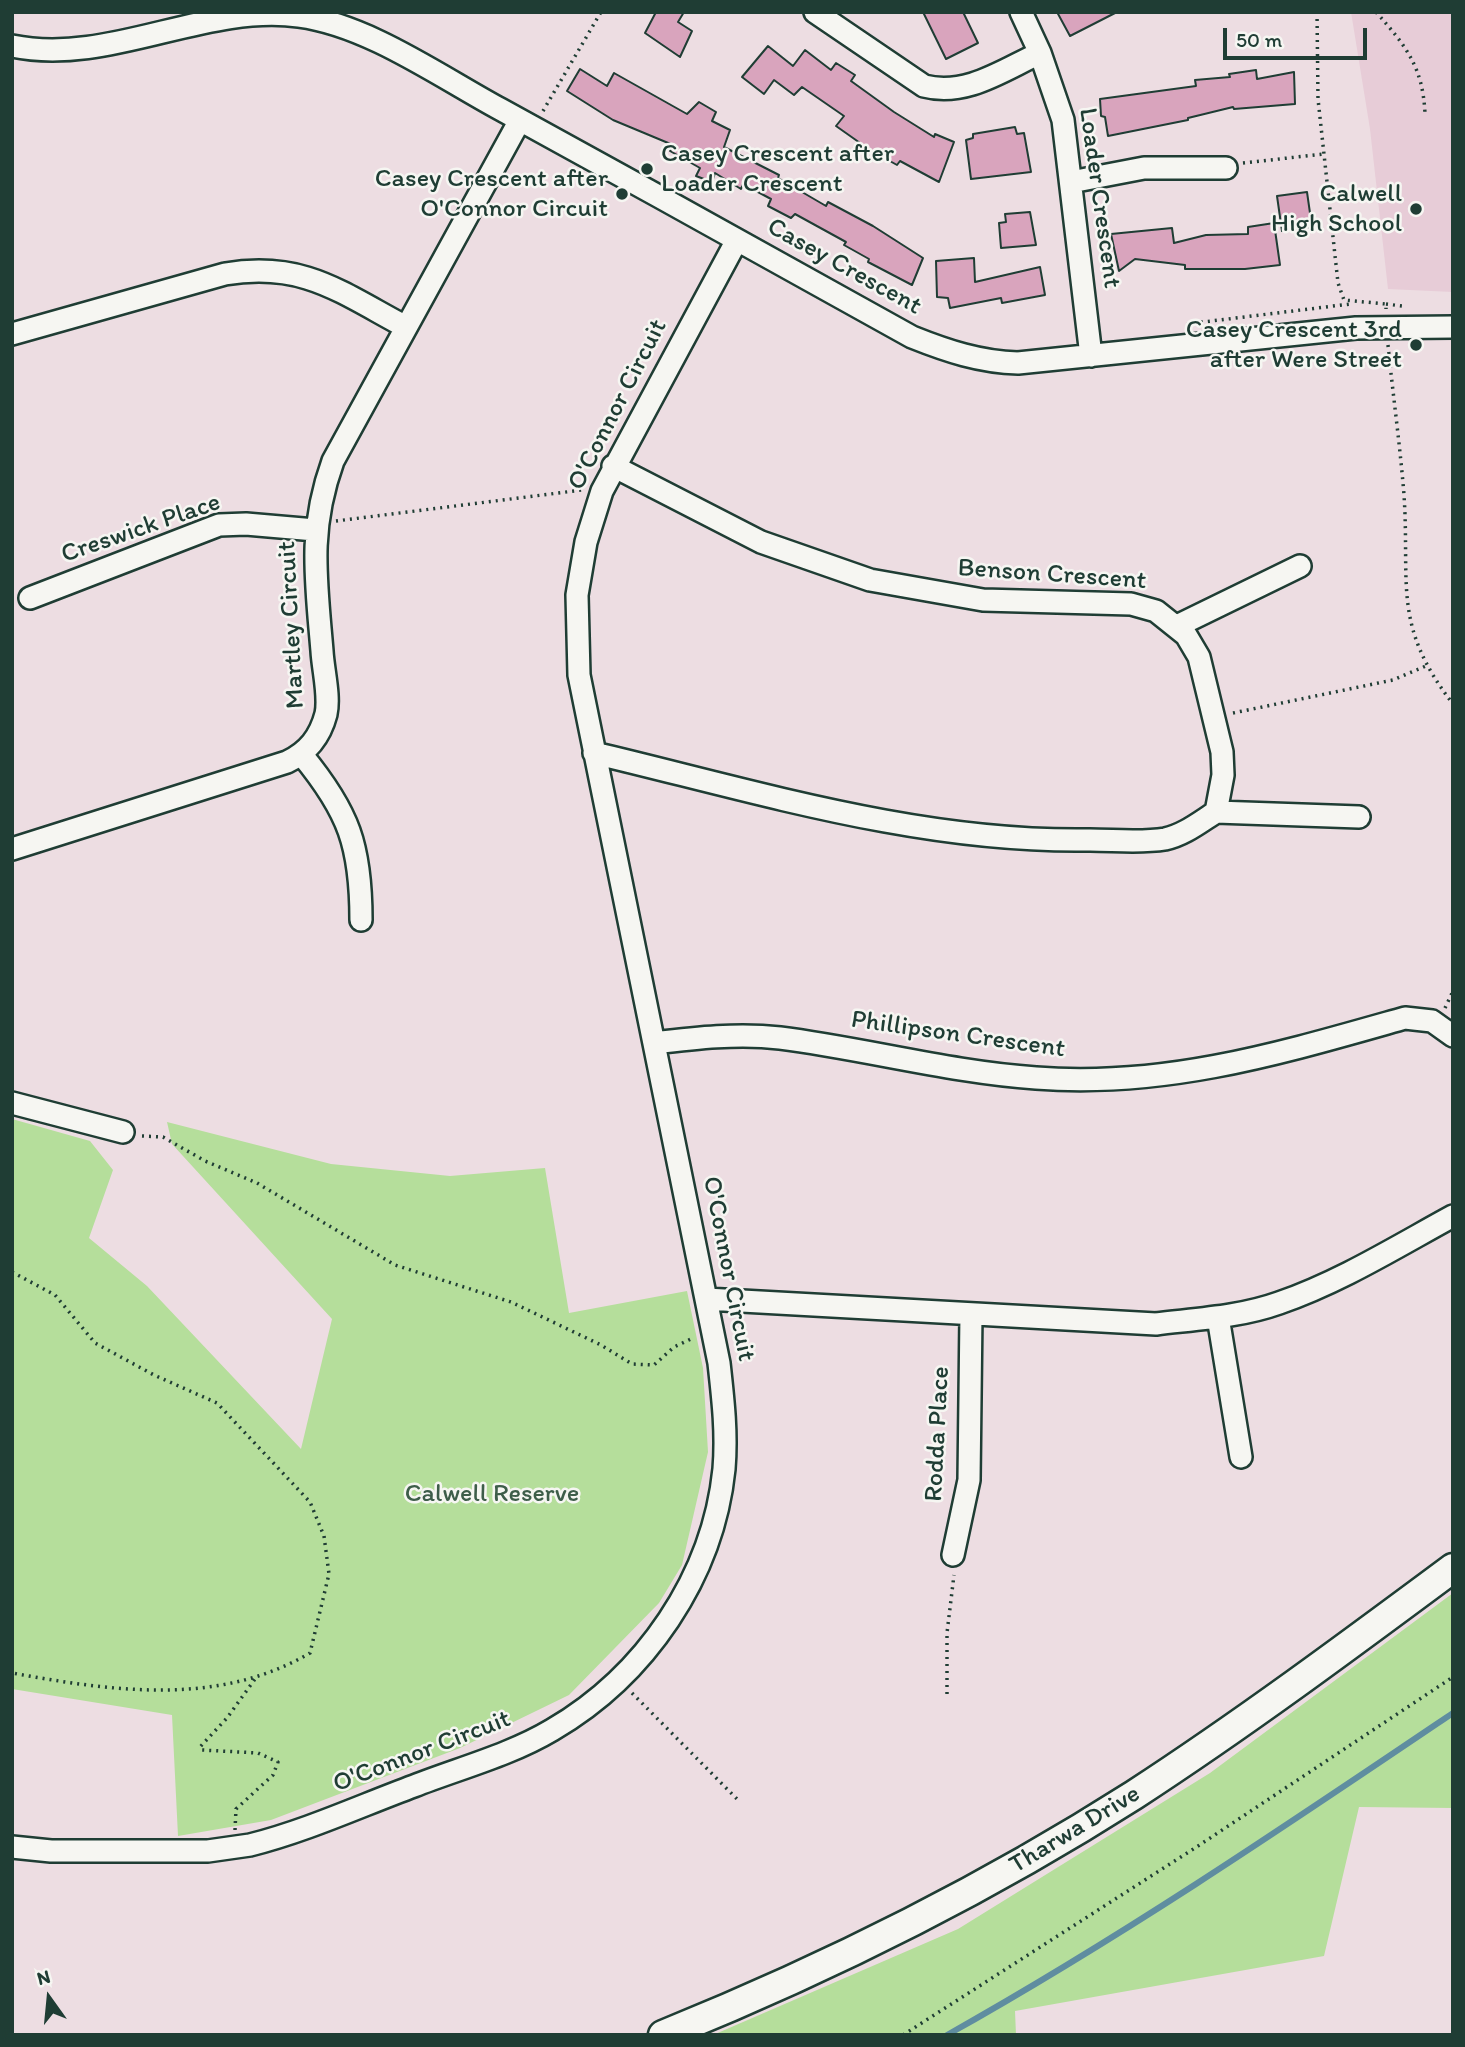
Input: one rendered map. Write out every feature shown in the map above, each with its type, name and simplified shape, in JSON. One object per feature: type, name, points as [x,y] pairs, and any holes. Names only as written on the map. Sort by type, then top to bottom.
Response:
[{"type":"main road","name":"Tharwa Drive","points":[[663,2035],[803,1975],[1003,1873],[1194,1755],[1453,1568]]},
{"type":"street","points":[[815,12],[924,86],[943,91],[963,89],[1040,53]]},
{"type":"street","name":"Loader Crescent","points":[[1021,12],[1040,53],[1063,120],[1091,356]]},
{"type":"street","name":"Casey Crescent","points":[[12,46],[54,51],[96,47],[248,16],[302,14],[359,32],[530,118],[737,240],[912,337],[953,354],[1018,363],[1267,336],[1387,327],[1453,327]]},
{"type":"street","name":"Martley Circuit","points":[[302,755],[319,736],[327,711],[315,567],[316,524],[321,494],[333,461],[406,327],[530,118]]},
{"type":"street","points":[[1071,182],[1144,168],[1226,168]]},
{"type":"street","name":"O'Connor Circuit","points":[[12,1847],[51,1850],[208,1851],[260,1843],[529,1742],[597,1699],[636,1663],[669,1620],[695,1573],[714,1523],[724,1470],[726,1416],[706,1299],[579,675],[577,595],[586,542],[612,466],[737,240]]},
{"type":"street","points":[[12,334],[225,274],[256,269],[288,271],[318,280],[406,327]]},
{"type":"street","name":"Benson Crescent","points":[[612,466],[761,542],[870,580],[983,600],[1131,604],[1156,611],[1177,626],[1199,657],[1222,752],[1223,775],[1216,812]]},
{"type":"street","name":"Creswick Place","points":[[30,598],[219,526],[316,524]]},
{"type":"street","points":[[1177,626],[1300,566]]},
{"type":"street","points":[[594,753],[884,822],[986,838],[1055,841],[1165,839],[1188,830],[1216,812],[1359,817]]},
{"type":"street","points":[[12,849],[302,755],[331,790],[351,831],[361,875],[361,920]]},
{"type":"street","name":"Phillipson Crescent","points":[[654,1043],[716,1036],[778,1038],[1002,1075],[1112,1080],[1221,1068],[1405,1018],[1432,1021],[1453,1036]]},
{"type":"street","points":[[12,1103],[123,1132]]},
{"type":"street","points":[[706,1299],[1156,1324],[1218,1317],[1276,1304],[1332,1283],[1453,1216]]},
{"type":"street","name":"Rodda Place","points":[[953,1555],[969,1480],[971,1314]]},
{"type":"street","points":[[1218,1317],[1241,1457]]},
{"type":"path","points":[[530,118],[555,95],[601,12]]},
{"type":"path","points":[[1317,12],[1318,99],[1338,283],[1344,300],[1354,303]]},
{"type":"path","points":[[1376,12],[1403,43],[1420,74],[1424,114]]},
{"type":"path","points":[[1226,168],[1257,159],[1324,154]]},
{"type":"path","points":[[1177,325],[1354,303],[1386,304],[1404,496],[1406,604],[1412,635],[1426,666],[1453,704]]},
{"type":"path","points":[[316,524],[588,490]]},
{"type":"path","points":[[1224,714],[1393,680],[1426,666]]},
{"type":"path","points":[[123,1132],[146,1137],[163,1137],[205,1161],[257,1183],[394,1265],[511,1302],[601,1345],[632,1364],[654,1365],[674,1347],[690,1339]]},
{"type":"path","points":[[12,1272],[55,1295],[95,1343],[154,1375],[217,1403],[310,1502],[324,1536],[329,1574],[310,1653],[280,1671],[256,1679],[211,1689],[165,1691],[82,1686],[12,1673]]},
{"type":"path","points":[[947,1694],[947,1633],[954,1580],[953,1555]]},
{"type":"path","points":[[903,2035],[1198,1846],[1453,1677]]},
{"type":"path","points":[[233,1822],[236,1809],[272,1775],[278,1762],[258,1753],[202,1750],[200,1747],[227,1718],[256,1679]]},
{"type":"path","points":[[640,1701],[739,1801]]},
{"type":"shaded area","name":"Calwell High School","points":[[1351,12],[1453,12],[1453,292],[1388,289],[1370,129]]},
{"type":"green space","name":"Calwell Reserve","points":[[12,1119],[90,1141],[113,1170],[89,1238],[147,1286],[301,1449],[332,1319],[172,1144],[167,1122],[331,1164],[450,1176],[545,1168],[569,1313],[687,1291],[703,1368],[708,1452],[682,1565],[659,1603],[569,1695],[460,1748],[271,1820],[178,1836],[172,1715],[12,1689]]},
{"type":"green space","points":[[1453,1593],[1453,1808],[1359,1807],[1324,1956],[1015,2011],[1016,2035],[713,2035],[958,1929],[1210,1773]]},
{"type":"building","points":[[656,12],[684,12],[678,22],[692,31],[680,57],[645,33]]},
{"type":"building","points":[[923,12],[963,12],[978,43],[946,59]]},
{"type":"building","points":[[1057,12],[1117,12],[1070,36]]},
{"type":"building","points":[[768,46],[793,66],[805,50],[831,70],[836,63],[855,75],[851,81],[894,112],[934,137],[935,134],[954,142],[939,182],[900,161],[897,165],[870,150],[836,126],[844,116],[802,87],[794,95],[774,80],[764,94],[742,77]]},
{"type":"building","points":[[580,69],[607,86],[614,73],[687,114],[699,102],[716,112],[712,121],[730,130],[724,147],[779,175],[778,178],[826,206],[828,202],[873,226],[923,258],[912,285],[868,262],[869,259],[844,245],[846,242],[795,214],[791,218],[768,206],[771,199],[743,184],[741,189],[715,173],[712,182],[696,176],[700,168],[670,151],[673,145],[613,120],[567,91]]},
{"type":"building","points":[[1256,70],[1257,79],[1294,72],[1295,104],[1233,107],[1188,120],[1108,136],[1105,117],[1101,116],[1100,99],[1196,86],[1195,80],[1230,77],[1229,74]]},
{"type":"building","points":[[1015,127],[1017,134],[1024,133],[1031,172],[971,179],[966,140],[973,138],[973,134]]},
{"type":"building","points":[[1307,192],[1312,227],[1282,231],[1277,196]]},
{"type":"building","points":[[1030,212],[1036,245],[1001,248],[999,223],[1006,222],[1005,214]]},
{"type":"building","points":[[1274,223],[1280,265],[1245,269],[1185,269],[1185,265],[1135,259],[1119,271],[1111,234],[1172,228],[1174,243],[1206,235],[1248,234],[1248,227]]},
{"type":"building","points":[[974,258],[975,282],[1040,267],[1045,295],[1002,303],[1001,298],[950,308],[948,298],[937,297],[936,261]]},
{"type":"waterway","points":[[947,2035],[1140,1920],[1453,1713]]},
{"type":"place","name":"Casey Crescent after Loader Crescent","points":[[647,169]]},
{"type":"place","name":"Casey Crescent after O'Connor Circuit","points":[[622,194]]},
{"type":"place","name":"Calwell High School","points":[[1416,209]]},
{"type":"place","name":"Casey Crescent 3rd after Were Street","points":[[1416,345]]}]
